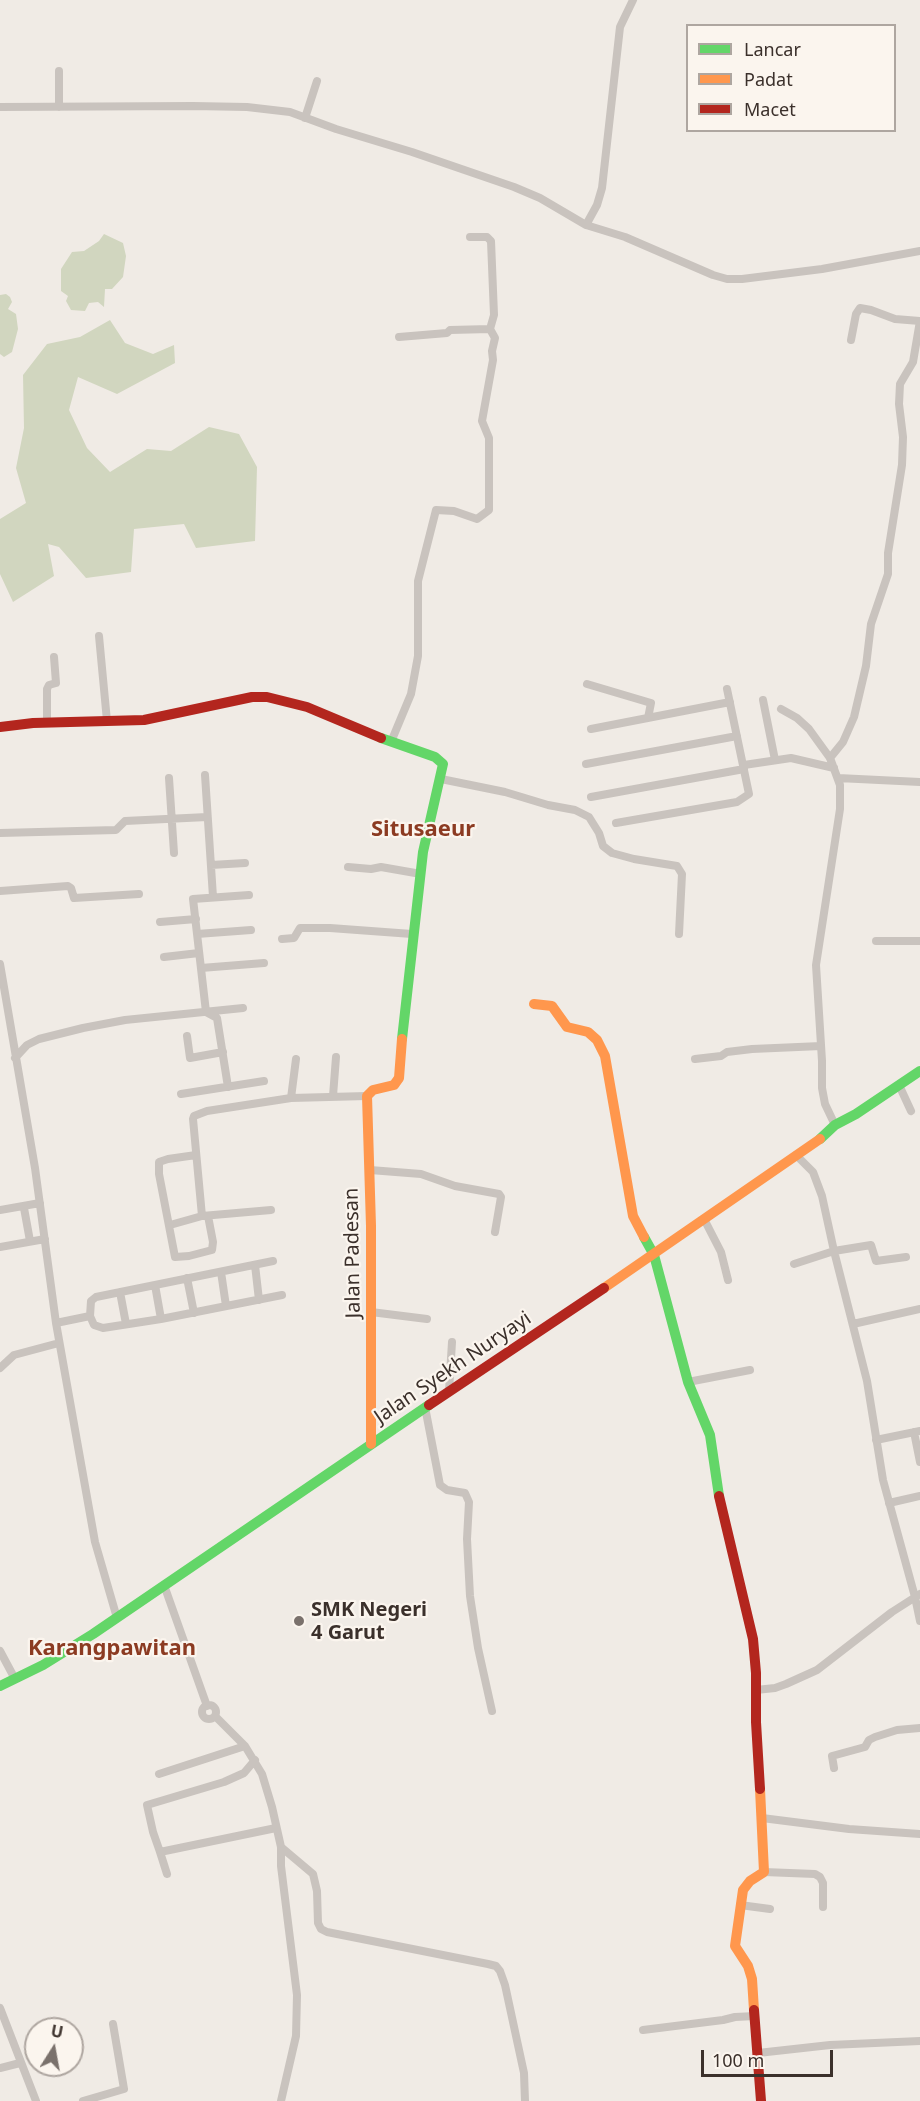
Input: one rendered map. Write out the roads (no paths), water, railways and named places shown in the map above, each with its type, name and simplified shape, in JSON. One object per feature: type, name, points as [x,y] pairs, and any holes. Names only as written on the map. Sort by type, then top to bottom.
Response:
[{"type":"street","points":[[586,225],[597,205],[602,188],[616,46],[620,27],[633,0]]},
{"type":"street","points":[[59,70],[59,107]]},
{"type":"street","points":[[305,118],[317,81]]},
{"type":"street","points":[[0,107],[247,107],[278,110],[514,187],[540,198],[586,225],[625,237],[713,275],[728,279],[822,269],[920,251]]},
{"type":"street","points":[[391,742],[405,713],[418,656],[418,581],[436,510],[460,512],[477,519],[489,511],[489,439],[482,421],[495,338],[490,328],[494,315],[490,241],[487,237],[470,237]]},
{"type":"street","points":[[830,758],[843,742],[854,717],[867,666],[871,624],[888,574],[888,553],[902,465],[900,384],[913,362],[920,321],[895,319],[871,310],[860,309],[856,314],[850,340]]},
{"type":"street","points":[[399,337],[447,333],[450,330],[490,328]]},
{"type":"street","points":[[99,636],[107,721]]},
{"type":"street","points":[[47,723],[47,689],[56,681],[54,657]]},
{"type":"street","points":[[587,684],[651,703],[648,718]]},
{"type":"street","points":[[616,823],[737,802],[748,794],[728,689]]},
{"type":"street","points":[[0,727],[144,720],[212,707],[252,696],[267,697],[306,706],[391,742],[439,759],[443,764],[427,832],[412,934],[397,1082],[389,1087],[374,1090],[367,1096],[291,1098],[198,1113],[193,1119],[196,1155],[205,1216],[213,1242],[211,1252],[180,1258],[176,1257],[159,1174],[159,1162],[196,1155]]},
{"type":"street","points":[[763,700],[775,760]]},
{"type":"street","points":[[591,729],[730,702]]},
{"type":"street","points":[[781,709],[797,718],[808,729],[830,758],[838,778],[840,809],[816,965],[823,1097],[835,1125]]},
{"type":"street","points":[[586,764],[737,736]]},
{"type":"street","points":[[591,797],[791,758],[834,768]]},
{"type":"street","points":[[205,775],[213,897]]},
{"type":"street","points":[[169,777],[174,853]]},
{"type":"street","points":[[838,778],[920,782]]},
{"type":"street","points":[[441,779],[575,810],[589,817],[603,846],[612,853],[676,866],[682,874],[679,934]]},
{"type":"street","points":[[0,833],[116,830],[125,821],[207,817]]},
{"type":"street","points":[[211,865],[245,863]]},
{"type":"street","points":[[348,867],[371,869],[381,867],[421,874]]},
{"type":"street","points":[[0,891],[68,886],[74,898],[139,894]]},
{"type":"street","points":[[206,1012],[194,899],[249,895]]},
{"type":"street","points":[[160,922],[196,919]]},
{"type":"street","points":[[282,939],[294,938],[300,928],[412,934]]},
{"type":"street","points":[[197,934],[251,930]]},
{"type":"street","points":[[876,942],[920,941]]},
{"type":"street","points":[[164,957],[199,953]]},
{"type":"street","points":[[201,968],[264,963]]},
{"type":"street","points":[[0,964],[1,985],[40,1203],[59,1343],[94,1542],[117,1618]]},
{"type":"street","points":[[534,1004],[552,1006],[567,1027],[588,1032],[597,1040],[605,1056],[631,1210],[654,1254],[688,1382],[710,1436],[722,1513],[738,1570],[753,1639],[764,1872]]},
{"type":"street","points":[[15,1058],[27,1045],[39,1039],[83,1028],[125,1020],[243,1008]]},
{"type":"street","points":[[206,1012],[217,1018],[228,1087]]},
{"type":"street","points":[[187,1036],[190,1058],[223,1052]]},
{"type":"street","points":[[695,1059],[752,1049],[821,1046]]},
{"type":"street","points":[[333,1096],[336,1057]]},
{"type":"street","points":[[291,1098],[296,1059]]},
{"type":"street","name":"Jalan Syekh Nuryayi","points":[[0,1686],[61,1654],[117,1618],[448,1391],[654,1254],[835,1125],[920,1071]]},
{"type":"street","points":[[181,1094],[264,1081]]},
{"type":"street","points":[[899,1085],[911,1111]]},
{"type":"street","name":"Jalan Padesan","points":[[367,1096],[370,1170],[371,1444]]},
{"type":"street","points":[[796,1155],[805,1162],[817,1179],[822,1196],[867,1382],[883,1480],[918,1596],[920,1621]]},
{"type":"street","points":[[370,1170],[421,1174],[455,1186],[499,1194],[501,1197],[495,1232]]},
{"type":"street","points":[[0,1210],[40,1203]]},
{"type":"street","points":[[24,1208],[30,1242]]},
{"type":"street","points":[[170,1224],[205,1216],[272,1210]]},
{"type":"street","points":[[704,1219],[721,1252],[728,1280]]},
{"type":"street","points":[[0,1247],[45,1239]]},
{"type":"street","points":[[794,1264],[834,1251],[871,1245],[876,1261],[906,1257]]},
{"type":"street","points":[[273,1261],[96,1297],[91,1300],[90,1316],[98,1328],[161,1319],[282,1295]]},
{"type":"street","points":[[255,1265],[259,1300]]},
{"type":"street","points":[[221,1272],[226,1306]]},
{"type":"street","points":[[188,1278],[194,1313]]},
{"type":"street","points":[[155,1285],[161,1319]]},
{"type":"street","points":[[120,1292],[126,1324]]},
{"type":"street","points":[[853,1324],[920,1309]]},
{"type":"street","points":[[371,1312],[427,1319]]},
{"type":"street","points":[[56,1323],[90,1316]]},
{"type":"street","points":[[448,1391],[452,1342]]},
{"type":"street","points":[[0,1368],[14,1355],[59,1343]]},
{"type":"street","points":[[688,1382],[750,1370]]},
{"type":"street","points":[[425,1407],[440,1485],[447,1490],[461,1491],[468,1497],[467,1539],[470,1596],[478,1648],[492,1711]]},
{"type":"street","points":[[876,1440],[917,1431],[920,1462]]},
{"type":"street","points":[[889,1503],[920,1496]]},
{"type":"street","points":[[164,1585],[207,1706],[214,1707],[216,1712],[214,1716],[245,1746],[255,1761],[266,1785],[276,1828],[297,1995],[296,2036],[281,2101]]},
{"type":"street","points":[[756,1690],[781,1686],[817,1670],[892,1612],[918,1596]]},
{"type":"street","points":[[0,1651],[15,1679]]},
{"type":"street","points":[[834,1768],[832,1756],[865,1748],[869,1740],[874,1737],[897,1730],[920,1728]]},
{"type":"street","points":[[159,1774],[245,1746]]},
{"type":"street","points":[[167,1874],[147,1805],[224,1782],[244,1773],[255,1761]]},
{"type":"street","points":[[762,1818],[849,1829],[920,1834]]},
{"type":"street","points":[[160,1852],[276,1828]]},
{"type":"street","points":[[280,1847],[313,1874],[317,1891],[318,1923],[321,1929],[496,1966],[505,1984],[524,2073],[525,2101]]},
{"type":"street","points":[[761,2101],[752,1978],[748,1966],[735,1946],[743,1890],[750,1881],[764,1872],[816,1874],[820,1876],[823,1883],[823,1907]]},
{"type":"street","points":[[740,1905],[770,1909]]},
{"type":"street","points":[[0,2008],[36,2101]]},
{"type":"street","points":[[643,2030],[754,2016]]},
{"type":"street","points":[[83,2101],[124,2089],[113,2024]]},
{"type":"street","points":[[758,2053],[830,2045],[920,2041]]},
{"type":"street","points":[[0,2068],[20,2063]]},
{"type":"place","name":"SMK Negeri 4 Garut","points":[[299,1621]]},
{"type":"district","name":"Situsaeur","points":[[423,830]]},
{"type":"district","name":"Karangpawitan","points":[[112,1649]]}]
